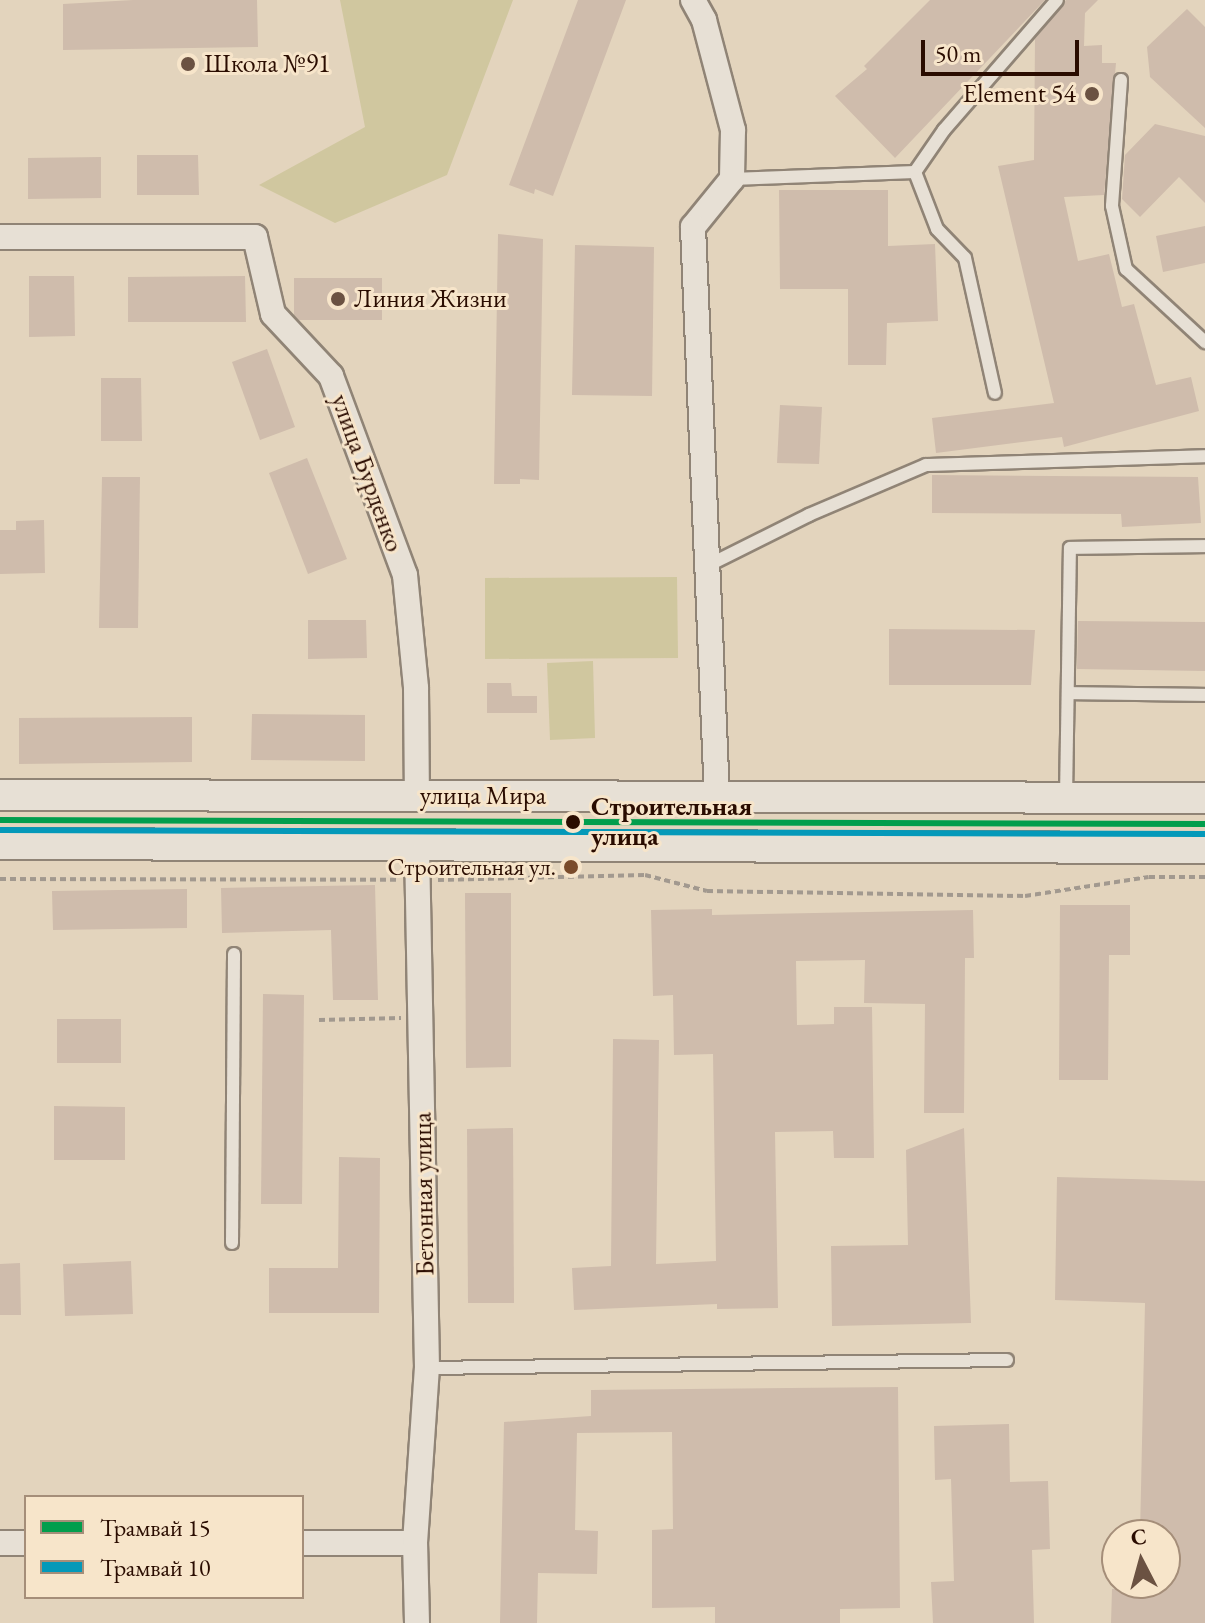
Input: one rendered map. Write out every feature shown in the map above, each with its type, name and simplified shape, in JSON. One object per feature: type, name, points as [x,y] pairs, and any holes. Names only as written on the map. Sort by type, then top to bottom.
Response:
[{"type":"street","points":[[693,0],[704,20],[733,130],[732,179],[693,227],[719,847]]},
{"type":"street","name":"улица Бурденко","points":[[0,237],[255,237],[273,314],[331,376],[405,575],[416,688],[417,796]]},
{"type":"street","name":"улица Мира","points":[[0,795],[1205,798]]},
{"type":"street","points":[[417,796],[417,846]]},
{"type":"street","name":"улица Мира","points":[[0,844],[1205,848]]},
{"type":"street","name":"Бетонная улица","points":[[417,846],[427,1368],[415,1543],[417,1623]]},
{"type":"street","points":[[0,1543],[24,1543]]},
{"type":"street","points":[[304,1543],[415,1543]]},
{"type":"lane","points":[[915,172],[944,130],[1057,0]]},
{"type":"lane","points":[[1121,80],[1112,206],[1126,269],[1205,342]]},
{"type":"lane","points":[[732,179],[915,172]]},
{"type":"lane","points":[[915,172],[937,229],[965,258],[995,393]]},
{"type":"lane","points":[[707,566],[823,508],[926,465],[1205,456]]},
{"type":"lane","points":[[1066,798],[1070,548],[1205,546]]},
{"type":"lane","points":[[1068,693],[1205,695]]},
{"type":"lane","points":[[232,1243],[234,954]]},
{"type":"lane","points":[[427,1368],[1007,1360]]},
{"type":"path","points":[[0,879],[417,880],[645,875],[707,891],[1025,896],[1149,877],[1205,877]]},
{"type":"path","points":[[319,1020],[420,1018]]},
{"type":"shaded area","points":[[340,0],[513,0],[447,175],[335,223],[259,185],[365,127]]},
{"type":"shaded area","points":[[677,577],[678,658],[485,659],[485,578]]},
{"type":"shaded area","points":[[593,661],[595,738],[550,740],[547,663]]},
{"type":"building","points":[[133,0],[257,0],[258,47],[63,50],[63,4]]},
{"type":"building","points":[[578,0],[626,0],[553,196],[535,189],[534,194],[509,185]]},
{"type":"building","points":[[930,0],[1045,0],[895,158],[835,96],[867,69],[864,66]]},
{"type":"building","points":[[1066,0],[1098,0],[1085,13],[1084,46],[1102,45],[1102,63],[1116,63],[1104,195],[1064,197],[1078,261],[1109,254],[1122,307],[1134,304],[1156,385],[1191,377],[1199,411],[1064,447],[1062,437],[936,453],[932,418],[1054,403],[998,166],[1034,160],[1035,39]]},
{"type":"building","points":[[1187,9],[1205,27],[1205,128],[1150,77],[1147,47]]},
{"type":"building","points":[[1155,124],[1205,136],[1205,203],[1179,177],[1140,217],[1122,199],[1125,155]]},
{"type":"building","points":[[137,155],[198,155],[199,195],[137,195]]},
{"type":"building","points":[[101,157],[101,198],[28,199],[28,158]]},
{"type":"building","points":[[779,190],[888,190],[888,246],[935,244],[938,321],[887,323],[886,365],[848,365],[848,289],[780,289]]},
{"type":"building","points":[[1205,226],[1205,263],[1163,272],[1156,236]]},
{"type":"building","points":[[498,234],[543,239],[539,480],[520,479],[520,484],[494,484]]},
{"type":"building","points":[[575,245],[654,247],[652,396],[572,395]]},
{"type":"building","points":[[29,276],[74,276],[75,336],[29,337]]},
{"type":"building","points":[[245,276],[246,322],[128,322],[128,277]]},
{"type":"building","name":"Линия Жизни","points":[[294,278],[382,278],[382,320],[299,320],[294,315]]},
{"type":"building","points":[[267,349],[295,427],[260,440],[232,362]]},
{"type":"building","points":[[101,378],[141,378],[142,441],[101,441]]},
{"type":"building","points":[[780,405],[822,407],[819,464],[777,463]]},
{"type":"building","points":[[307,458],[347,559],[308,574],[269,473]]},
{"type":"building","points":[[932,475],[1198,477],[1201,523],[1122,527],[1121,514],[932,513]]},
{"type":"building","points":[[102,477],[140,477],[138,628],[99,628]]},
{"type":"building","points":[[44,520],[45,573],[0,574],[0,530],[16,530],[16,521]]},
{"type":"building","points":[[308,620],[366,620],[367,658],[308,659]]},
{"type":"building","points":[[1078,621],[1205,622],[1205,671],[1077,669]]},
{"type":"building","points":[[889,629],[1035,630],[1031,685],[889,685]]},
{"type":"building","points":[[487,683],[511,683],[512,696],[537,696],[537,713],[487,713]]},
{"type":"building","points":[[252,714],[365,715],[365,761],[251,760]]},
{"type":"building","points":[[192,717],[192,762],[19,764],[19,718]]},
{"type":"building","points":[[375,885],[378,1000],[333,1000],[331,930],[222,933],[221,888]]},
{"type":"building","points":[[187,889],[187,928],[53,930],[52,891]]},
{"type":"building","points":[[465,893],[511,893],[511,1067],[466,1068]]},
{"type":"building","points":[[1060,905],[1130,905],[1130,955],[1109,955],[1108,1080],[1059,1080]]},
{"type":"building","points":[[712,909],[712,915],[973,910],[974,958],[965,958],[964,1113],[924,1113],[925,1004],[864,1003],[865,960],[796,961],[797,1025],[834,1024],[834,1007],[872,1007],[874,1158],[834,1158],[833,1131],[775,1132],[778,1308],[717,1309],[717,1304],[574,1310],[572,1268],[611,1266],[613,1039],[659,1040],[656,1264],[716,1261],[713,1054],[674,1055],[673,995],[653,996],[651,910]]},
{"type":"building","points":[[263,994],[304,995],[302,1204],[261,1204]]},
{"type":"building","points":[[57,1019],[121,1019],[121,1063],[57,1063]]},
{"type":"building","points":[[54,1106],[125,1107],[125,1160],[54,1160]]},
{"type":"building","points":[[513,1128],[514,1303],[468,1303],[467,1129]]},
{"type":"building","points":[[964,1128],[971,1323],[832,1326],[831,1246],[908,1245],[906,1150]]},
{"type":"building","points":[[339,1157],[380,1158],[379,1313],[269,1313],[269,1268],[338,1268]]},
{"type":"building","points":[[1057,1177],[1205,1181],[1205,1623],[1111,1623],[1112,1599],[1181,1599],[1181,1519],[1140,1519],[1145,1303],[1055,1300]]},
{"type":"building","points":[[131,1261],[133,1314],[65,1316],[63,1264]]},
{"type":"building","points":[[20,1263],[21,1315],[0,1315],[0,1264]]},
{"type":"building","points":[[898,1387],[900,1608],[840,1609],[840,1623],[715,1623],[715,1607],[652,1608],[652,1530],[673,1529],[672,1432],[577,1433],[575,1530],[598,1531],[597,1574],[538,1573],[537,1623],[500,1623],[504,1422],[591,1416],[591,1390]]},
{"type":"building","points":[[1009,1424],[1010,1482],[1048,1481],[1050,1549],[1032,1550],[1034,1623],[933,1623],[931,1582],[954,1581],[951,1479],[935,1480],[934,1426]]},
{"type":"tram line","name":"15","points":[[0,820],[1205,824]]},
{"type":"tram line","name":"10","points":[[0,830],[1205,834]]},
{"type":"place","name":"Школа №91","points":[[188,64]]},
{"type":"place","name":"Element 54","points":[[1092,94]]},
{"type":"place","name":"Линия Жизни","points":[[338,299]]},
{"type":"place","name":"Строительная улица","points":[[573,822]]},
{"type":"place","name":"Строительная ул.","points":[[571,867]]}]
